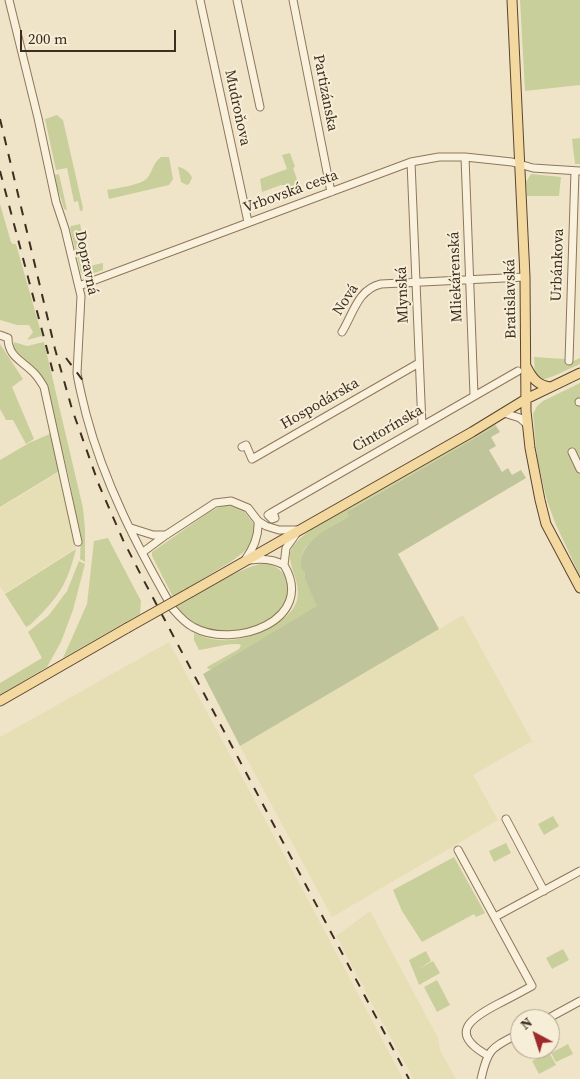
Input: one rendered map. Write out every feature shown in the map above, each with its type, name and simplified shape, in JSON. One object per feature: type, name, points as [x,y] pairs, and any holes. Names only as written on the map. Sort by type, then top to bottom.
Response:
[{"type":"main road","name":"Bratislavská","points":[[512,0],[525,277],[522,369],[528,425],[540,500],[546,524],[580,588]]},
{"type":"main road","points":[[522,369],[542,386],[550,387]]},
{"type":"main road","points":[[0,701],[526,399],[580,373]]},
{"type":"street","name":"Dopravná","points":[[9,0],[38,118],[56,202],[65,229],[79,286],[81,306],[78,383],[105,475],[167,598],[180,617],[193,628],[221,636],[240,634],[269,623],[284,612],[292,598],[293,586],[284,564]]},
{"type":"street","name":"Mudroňova","points":[[200,0],[248,222]]},
{"type":"street","points":[[237,0],[260,107]]},
{"type":"street","name":"Partizánska","points":[[293,0],[331,192]]},
{"type":"street","name":"Vrbovská cesta","points":[[79,286],[411,162],[439,157],[465,157],[512,162],[533,168],[577,171]]},
{"type":"street","name":"Mliekárenská","points":[[465,157],[474,395]]},
{"type":"street","name":"Mlynská","points":[[411,162],[422,426]]},
{"type":"street","name":"Urbánkova","points":[[570,361],[577,171]]},
{"type":"street","name":"Nová","points":[[342,332],[358,301],[373,286],[525,277]]},
{"type":"street","points":[[0,335],[8,338],[8,345],[13,355],[35,373],[44,386],[78,542]]},
{"type":"street","name":"Hospodárska","points":[[242,447],[246,445],[252,460],[419,362]]},
{"type":"street","name":"Cintorínska","points":[[273,512],[522,369]]},
{"type":"street","points":[[504,413],[520,418],[528,425]]},
{"type":"street","points":[[572,452],[580,469]]},
{"type":"street","points":[[143,552],[215,503],[231,501],[248,508],[258,521],[268,527],[299,530]]},
{"type":"street","points":[[245,561],[256,541],[258,521]]},
{"type":"street","points":[[131,528],[153,534],[166,535]]},
{"type":"street","points":[[245,561],[258,558],[274,560],[284,564],[286,548],[299,530]]},
{"type":"street","points":[[506,819],[544,891]]},
{"type":"street","points":[[458,850],[532,986],[476,1016],[468,1025],[467,1030],[470,1044],[487,1056]]},
{"type":"street","points":[[495,917],[580,871]]},
{"type":"street","points":[[560,1012],[580,1001]]},
{"type":"street","points":[[481,1079],[487,1056],[496,1047],[510,1039]]},
{"type":"shaded area","points":[[61,471],[76,548],[5,593],[0,587],[0,508]]},
{"type":"shaded area","points":[[463,615],[532,741],[473,775],[498,820],[332,917],[240,746]]},
{"type":"shaded area","points":[[169,642],[403,1079],[0,1079],[0,737]]},
{"type":"shaded area","points":[[370,911],[438,1038],[440,1050],[456,1079],[412,1079],[386,1026],[384,1026],[364,989],[365,987],[338,940],[336,936]]},
{"type":"green space","points":[[520,0],[580,0],[580,85],[525,91]]},
{"type":"green space","points":[[57,115],[63,120],[83,208],[82,211],[80,211],[78,201],[74,202],[67,168],[56,170],[45,119]]},
{"type":"green space","points":[[580,138],[580,164],[575,164],[572,139]]},
{"type":"green space","points":[[290,153],[298,182],[295,183],[296,186],[286,188],[285,185],[281,185],[262,192],[260,179],[287,169],[282,155]]},
{"type":"green space","points":[[161,157],[169,157],[173,179],[169,185],[109,199],[107,190],[129,186],[145,180]]},
{"type":"green space","points":[[178,167],[190,174],[192,178],[189,184],[181,182]]},
{"type":"green space","points":[[59,174],[67,210],[64,209],[54,175]]},
{"type":"green space","points":[[531,174],[561,177],[559,196],[527,196],[526,182]]},
{"type":"green space","points":[[0,204],[11,242],[16,244],[42,336],[27,340],[33,332],[29,325],[17,325],[0,320]]},
{"type":"green space","points":[[80,224],[89,266],[103,263],[103,270],[88,275],[81,273],[70,228]]},
{"type":"green space","points":[[14,342],[27,346],[44,342],[83,508],[85,562],[80,559],[81,535],[45,381],[33,367],[17,355],[13,348]]},
{"type":"green space","points":[[0,344],[23,379],[12,387],[34,439],[26,444],[13,420],[6,420],[0,409]]},
{"type":"green space","points":[[534,357],[566,359],[567,364],[580,358],[580,364],[542,380],[535,374]]},
{"type":"green space","points":[[580,383],[580,576],[547,501],[537,458],[533,414],[537,406],[543,401]]},
{"type":"green space","points":[[495,424],[496,426],[349,510],[349,516],[315,538],[304,550],[302,560],[304,577],[318,606],[212,669],[208,669],[207,667],[239,649],[241,645],[227,645],[199,650],[194,640],[194,633],[218,640],[230,640],[253,635],[275,624],[294,607],[298,598],[298,588],[290,560],[290,552],[302,537],[331,516]]},
{"type":"green space","points":[[496,426],[500,432],[491,437],[496,446],[489,450],[502,472],[508,468],[512,475],[521,470],[526,478],[398,554],[439,629],[240,746],[203,674],[317,606],[304,577],[301,564],[302,555],[306,548],[318,535],[349,516],[348,511]]},
{"type":"green space","points":[[52,433],[61,470],[0,507],[0,460],[29,443]]},
{"type":"green space","points":[[227,505],[238,507],[244,511],[254,524],[255,536],[249,548],[232,561],[173,597],[152,556],[152,552],[208,513]]},
{"type":"green space","points":[[108,538],[141,601],[140,614],[63,658],[87,604],[94,541]]},
{"type":"green space","points":[[76,549],[69,573],[60,591],[30,625],[26,627],[5,594]]},
{"type":"green space","points":[[79,561],[85,564],[73,610],[61,642],[47,667],[0,695],[0,683],[42,658],[28,632],[49,615],[67,591]]},
{"type":"green space","points":[[263,563],[278,568],[285,576],[289,587],[288,597],[283,607],[265,621],[244,630],[231,632],[217,631],[199,625],[176,607],[229,576]]},
{"type":"green space","points":[[553,816],[559,826],[544,835],[538,824]]},
{"type":"green space","points":[[506,843],[511,853],[494,862],[489,851]]},
{"type":"green space","points":[[454,857],[485,913],[476,917],[474,914],[422,942],[402,911],[393,890]]},
{"type":"green space","points":[[563,949],[569,960],[552,969],[546,958]]},
{"type":"green space","points":[[426,951],[431,961],[417,970],[433,961],[440,973],[419,985],[409,960]]},
{"type":"green space","points":[[437,980],[450,1005],[437,1012],[424,987]]},
{"type":"green space","points":[[568,1044],[573,1054],[556,1062],[554,1059],[560,1059],[560,1048]]},
{"type":"green space","points":[[536,1059],[553,1059],[556,1065],[539,1074],[532,1061]]},
{"type":"railway","points":[[0,119],[55,349],[72,409],[99,485],[123,540],[143,579],[409,1079]]},
{"type":"railway","points":[[0,171],[53,372]]},
{"type":"railway","points":[[66,358],[84,382]]}]
